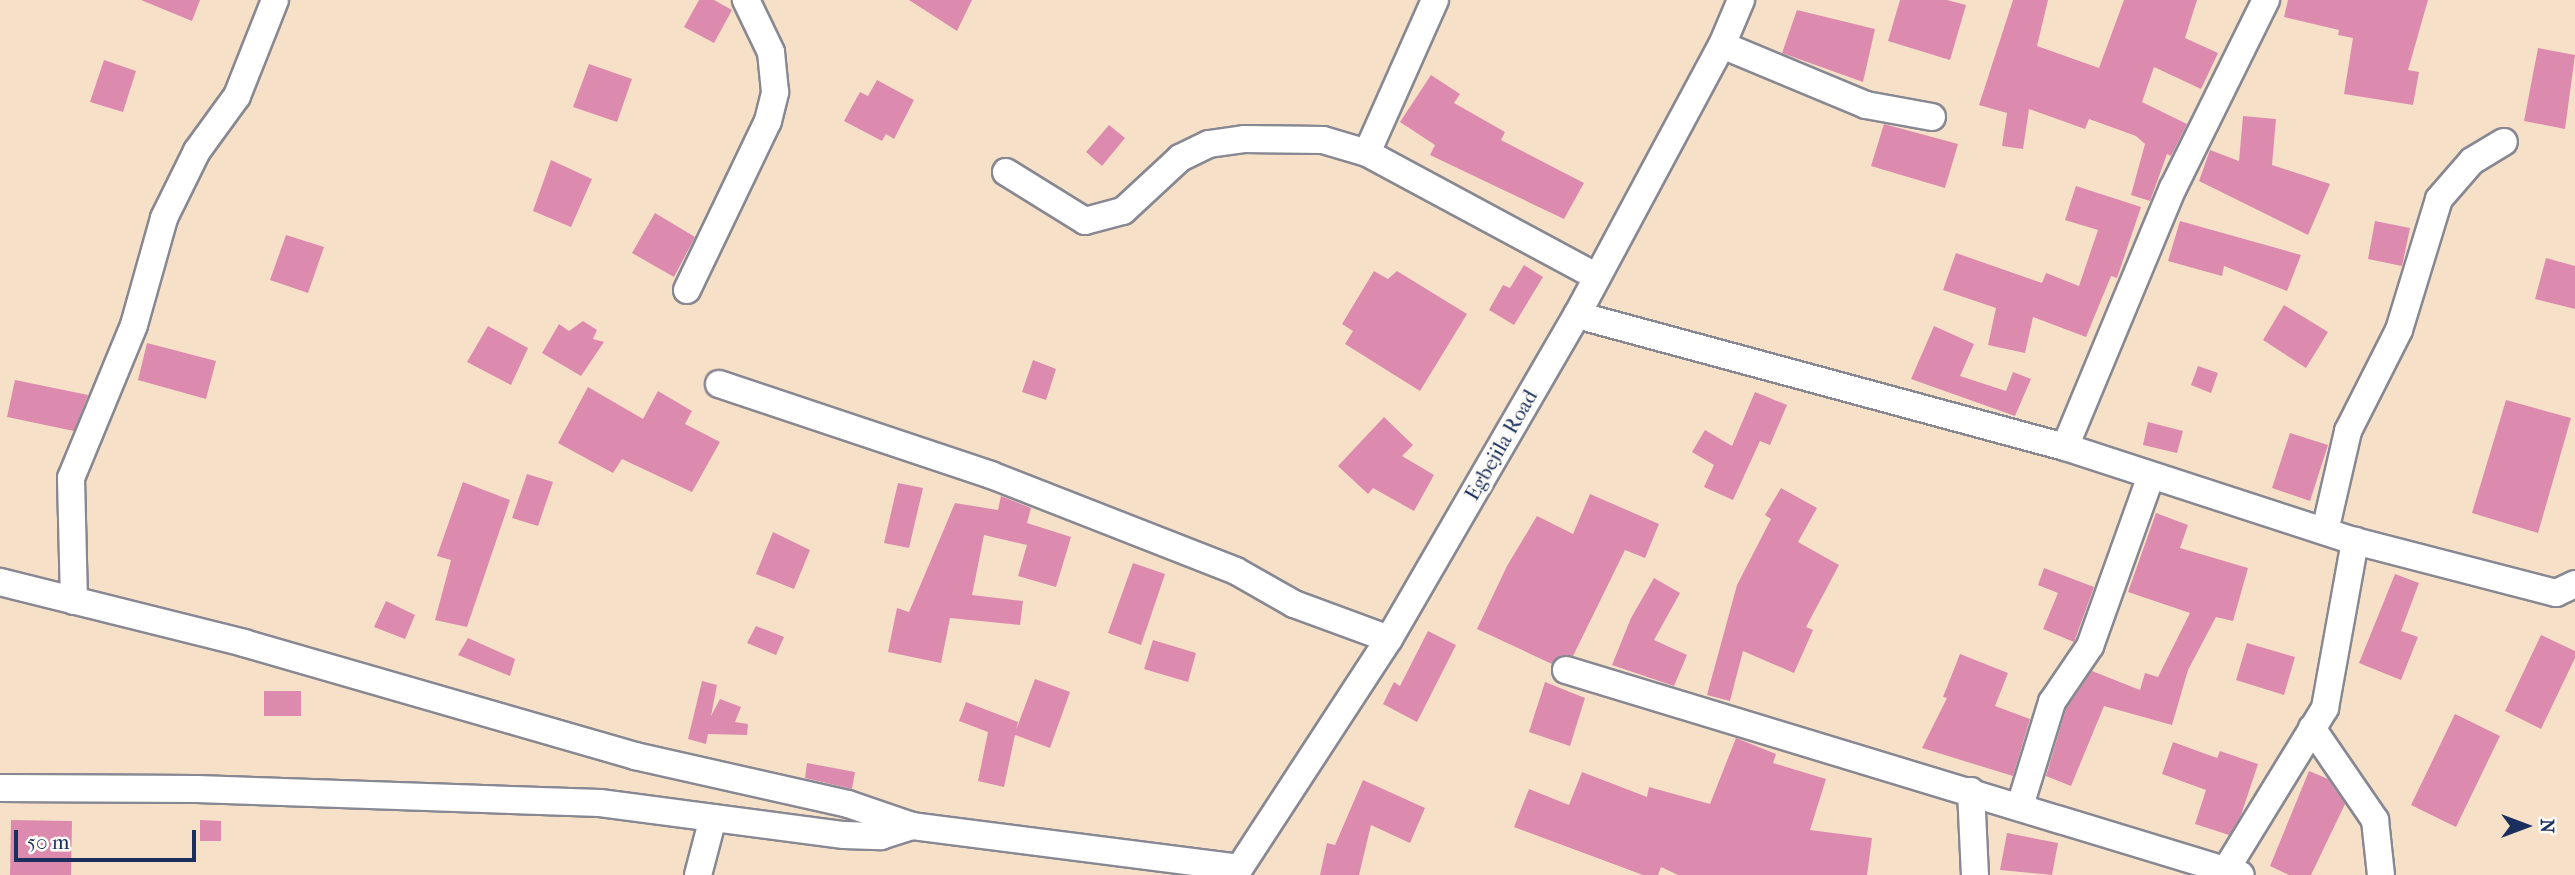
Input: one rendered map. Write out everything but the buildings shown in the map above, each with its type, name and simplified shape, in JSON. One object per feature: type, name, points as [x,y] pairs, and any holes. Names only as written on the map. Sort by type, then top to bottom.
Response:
[{"type":"street","points":[[74,601],[71,478],[134,325],[164,218],[197,151],[237,96],[275,0]]},
{"type":"street","points":[[687,290],[768,121],[775,93],[771,52],[746,0]]},
{"type":"street","points":[[1367,153],[1398,91],[1435,0]]},
{"type":"street","name":"Egbejila Road","points":[[1237,871],[1389,639],[1577,315],[1722,45],[1741,0]]},
{"type":"street","points":[[2065,447],[2172,187],[2266,0]]},
{"type":"street","points":[[1722,45],[1866,105],[1932,117]]},
{"type":"street","points":[[1006,172],[1085,221],[1123,211],[1180,158],[1209,144],[1244,139],[1323,140],[1367,153],[1597,276]]},
{"type":"street","points":[[2325,531],[2348,431],[2399,330],[2439,199],[2472,161],[2504,142]]},
{"type":"street","points":[[1577,315],[2065,447],[2150,478],[2355,541],[2556,593],[2575,584]]},
{"type":"street","points":[[719,384],[991,474],[1236,571],[1294,604],[1389,639]]},
{"type":"street","points":[[2020,806],[2052,702],[2090,646],[2150,478]]},
{"type":"street","points":[[1566,670],[2234,871],[2325,708],[2355,541]]},
{"type":"street","points":[[0,582],[244,643],[635,755],[848,804],[912,826],[1237,871]]},
{"type":"street","points":[[2312,728],[2375,820],[2381,875]]},
{"type":"street","points":[[0,789],[197,789],[600,803],[844,835],[881,836],[912,826]]},
{"type":"street","points":[[1971,791],[1975,875]]},
{"type":"street","points":[[698,875],[713,818]]}]
